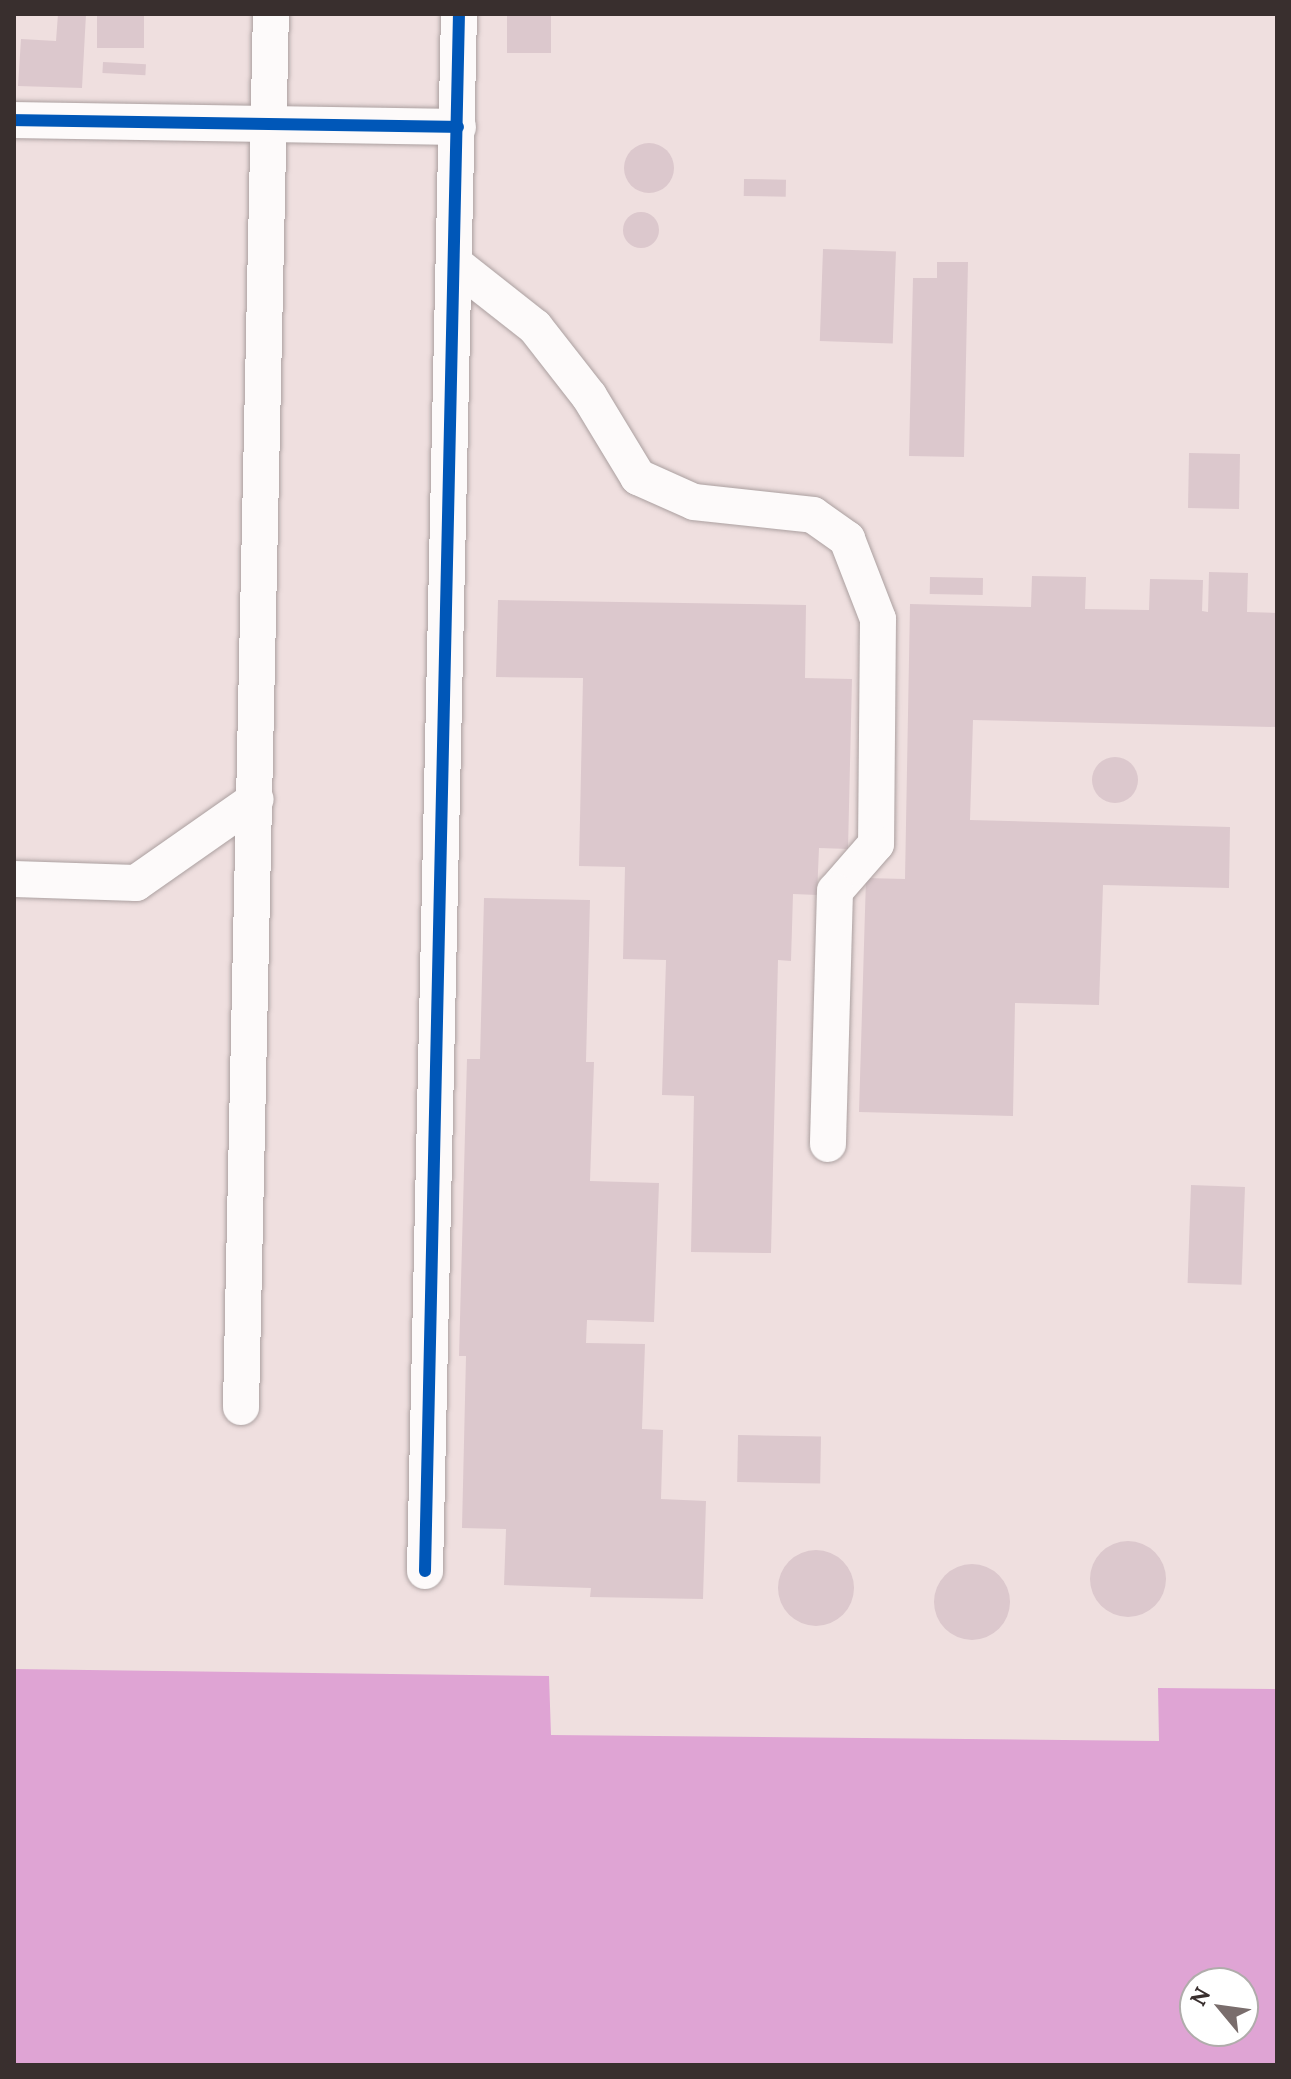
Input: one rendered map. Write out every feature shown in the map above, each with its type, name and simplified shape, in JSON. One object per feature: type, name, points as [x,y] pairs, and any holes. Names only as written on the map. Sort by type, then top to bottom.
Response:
[{"type":"street","points":[[241,1407],[271,14]]},
{"type":"street","points":[[425,1571],[459,14]]},
{"type":"street","points":[[14,120],[458,127]]},
{"type":"street","points":[[455,264],[535,327],[589,396],[638,477],[694,502],[813,515],[847,539],[878,619],[876,844],[835,891],[828,1144]]},
{"type":"street","points":[[14,879],[136,883],[256,799]]},
{"type":"shaded area","points":[[14,1669],[549,1676],[551,1735],[1159,1741],[1158,1688],[1277,1689],[1277,2065],[14,2065]]},
{"type":"building","points":[[58,14],[86,14],[82,88],[18,86],[21,39],[56,41]]},
{"type":"building","points":[[97,14],[144,14],[144,48],[97,48]]},
{"type":"building","points":[[507,14],[551,14],[551,53],[507,53]]},
{"type":"building","points":[[103,62],[146,64],[145,75],[102,73]]},
{"type":"building","points":[[649,143],[667,150],[674,168],[667,186],[649,193],[631,186],[624,168],[631,150]]},
{"type":"building","points":[[744,179],[786,180],[786,197],[744,196]]},
{"type":"building","points":[[641,212],[654,217],[659,230],[654,243],[641,248],[628,243],[623,230],[628,217]]},
{"type":"building","points":[[823,249],[896,252],[893,343],[820,341]]},
{"type":"building","points":[[937,262],[968,262],[964,457],[909,456],[913,278],[937,278]]},
{"type":"building","points":[[1189,453],[1240,454],[1239,509],[1188,508]]},
{"type":"building","points":[[1209,572],[1248,573],[1247,612],[1277,613],[1277,727],[973,720],[970,820],[1230,827],[1229,888],[1103,885],[1099,1005],[1015,1003],[1013,1116],[859,1112],[866,878],[905,879],[910,604],[1031,607],[1032,576],[1086,577],[1085,609],[1149,610],[1150,579],[1203,580],[1202,611],[1208,612]]},
{"type":"building","points":[[930,577],[983,578],[983,595],[930,594]]},
{"type":"building","points":[[498,600],[806,605],[805,678],[852,679],[848,849],[819,848],[817,895],[793,894],[791,961],[778,960],[771,1253],[691,1252],[694,1096],[662,1095],[666,960],[623,959],[625,867],[579,866],[583,678],[496,677]]},
{"type":"building","points":[[1115,757],[1131,764],[1138,780],[1131,796],[1115,803],[1099,796],[1092,780],[1099,764]]},
{"type":"building","points":[[484,898],[590,900],[586,1062],[594,1062],[590,1181],[659,1183],[654,1322],[587,1320],[586,1343],[645,1344],[642,1429],[663,1430],[661,1499],[706,1501],[703,1599],[590,1597],[591,1588],[504,1585],[506,1529],[462,1528],[466,1356],[459,1356],[467,1059],[480,1059]]},
{"type":"building","points":[[1191,1185],[1245,1187],[1242,1285],[1188,1283]]},
{"type":"building","points":[[738,1435],[821,1436],[820,1483],[737,1482]]},
{"type":"building","points":[[1128,1541],[1143,1544],[1155,1552],[1163,1564],[1166,1579],[1163,1594],[1155,1606],[1143,1614],[1128,1617],[1113,1614],[1101,1606],[1093,1594],[1090,1579],[1093,1564],[1101,1552],[1113,1544]]},
{"type":"building","points":[[816,1550],[831,1553],[843,1561],[851,1573],[854,1588],[851,1603],[843,1615],[831,1623],[816,1626],[801,1623],[789,1615],[781,1603],[778,1588],[781,1573],[789,1561],[801,1553]]},
{"type":"building","points":[[972,1564],[987,1567],[999,1575],[1007,1587],[1010,1602],[1007,1617],[999,1629],[987,1637],[972,1640],[957,1637],[945,1629],[937,1617],[934,1602],[937,1587],[945,1575],[957,1567]]},
{"type":"cycle path","points":[[425,1571],[459,14]]},
{"type":"cycle path","points":[[14,120],[458,127]]}]
